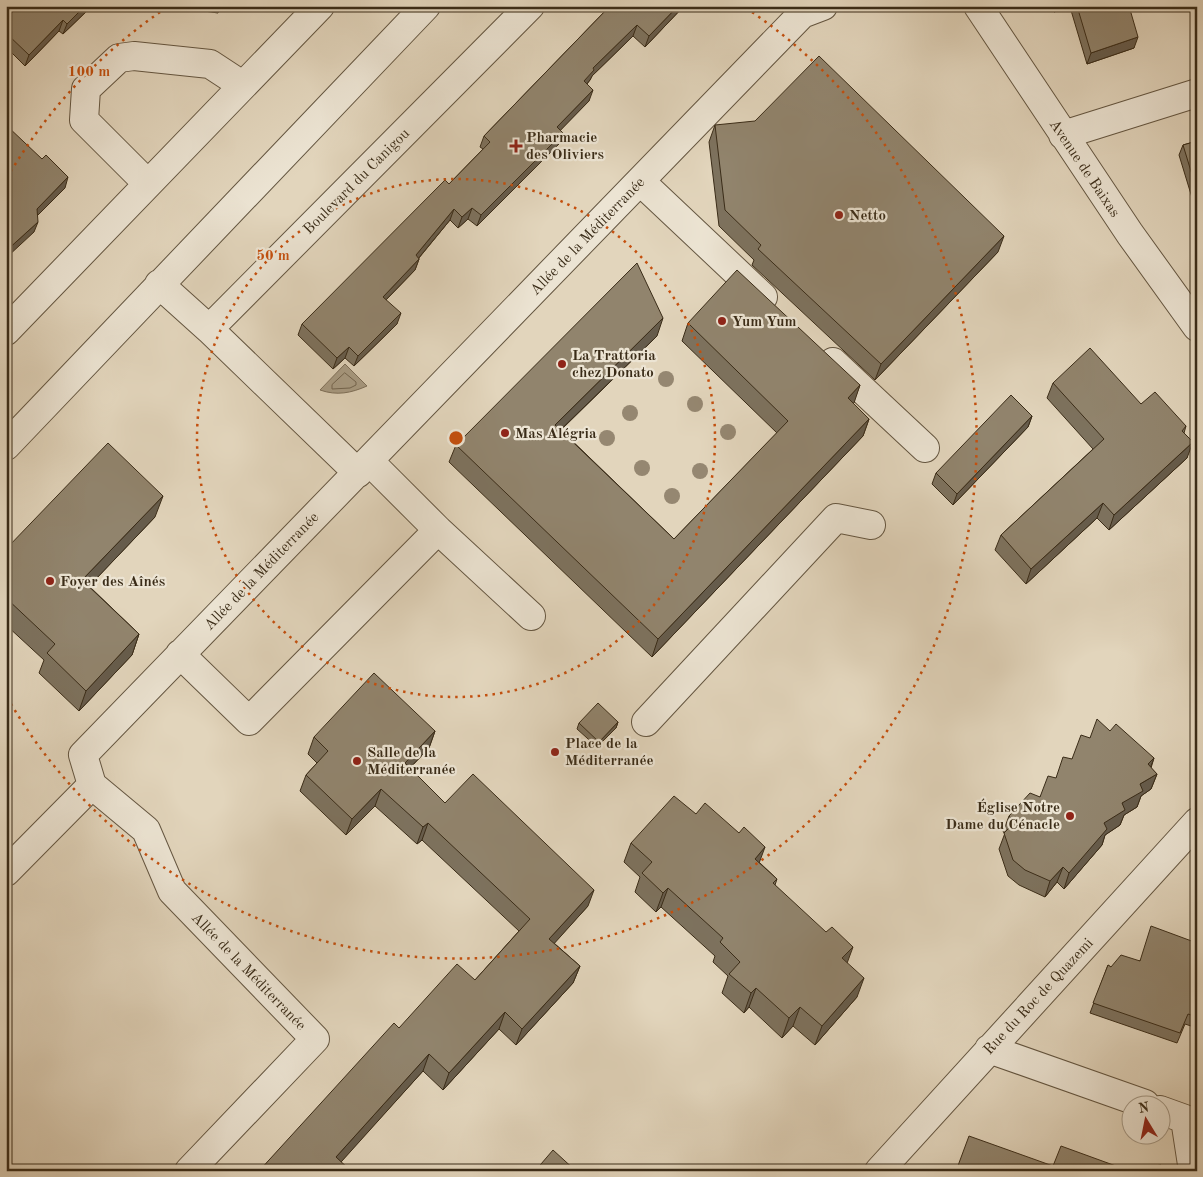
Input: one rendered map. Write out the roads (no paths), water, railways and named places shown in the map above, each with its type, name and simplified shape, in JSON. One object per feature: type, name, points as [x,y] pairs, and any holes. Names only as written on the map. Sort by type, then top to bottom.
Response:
[{"type":"street","points":[[6,331],[320,6]]},
{"type":"street","points":[[6,446],[426,6]]},
{"type":"street","name":"Boulevard du Canigou","points":[[209,329],[530,6]]},
{"type":"street","name":"Allée de la Méditerranée","points":[[189,1171],[315,1039],[172,891],[146,830],[92,785],[83,755],[300,529],[363,467],[802,14],[823,6]]},
{"type":"street","name":"Avenue de Baixas","points":[[978,6],[1063,135],[1197,327]]},
{"type":"street","points":[[148,184],[84,120],[86,89],[120,58],[134,56],[210,64],[242,85]]},
{"type":"street","points":[[1063,135],[1197,93]]},
{"type":"street","points":[[640,181],[782,315]]},
{"type":"street","points":[[159,284],[363,467],[438,530],[531,616]]},
{"type":"street","points":[[818,348],[925,448]]},
{"type":"street","points":[[646,722],[836,518],[871,525]]},
{"type":"street","points":[[180,654],[249,721],[438,530]]},
{"type":"street","points":[[6,872],[92,785]]},
{"type":"street","name":"Rue du Roc de Quazemi","points":[[879,1171],[1197,822]]},
{"type":"street","points":[[989,1049],[1120,1095]]},
{"type":"street","points":[[1170,1114],[1185,1119],[1193,1171]]},
{"type":"water","points":[[345,364],[367,386],[344,393],[320,390]]},
{"type":"place","name":"Pharmacie des Oliviers","points":[[516,146]]},
{"type":"place","name":"Netto","points":[[839,215]]},
{"type":"place","name":"Yum Yum","points":[[722,321]]},
{"type":"place","name":"La Trattoria chez Donato","points":[[562,364]]},
{"type":"place","name":"Mas Alégria","points":[[505,433]]},
{"type":"place","name":"Foyer des Aînés","points":[[50,581]]},
{"type":"place","name":"Place de la Méditerranée","points":[[555,752]]},
{"type":"place","name":"Salle de la Méditerranée","points":[[357,761]]},
{"type":"place","name":"Église Notre Dame du Cénacle","points":[[1070,816]]}]
